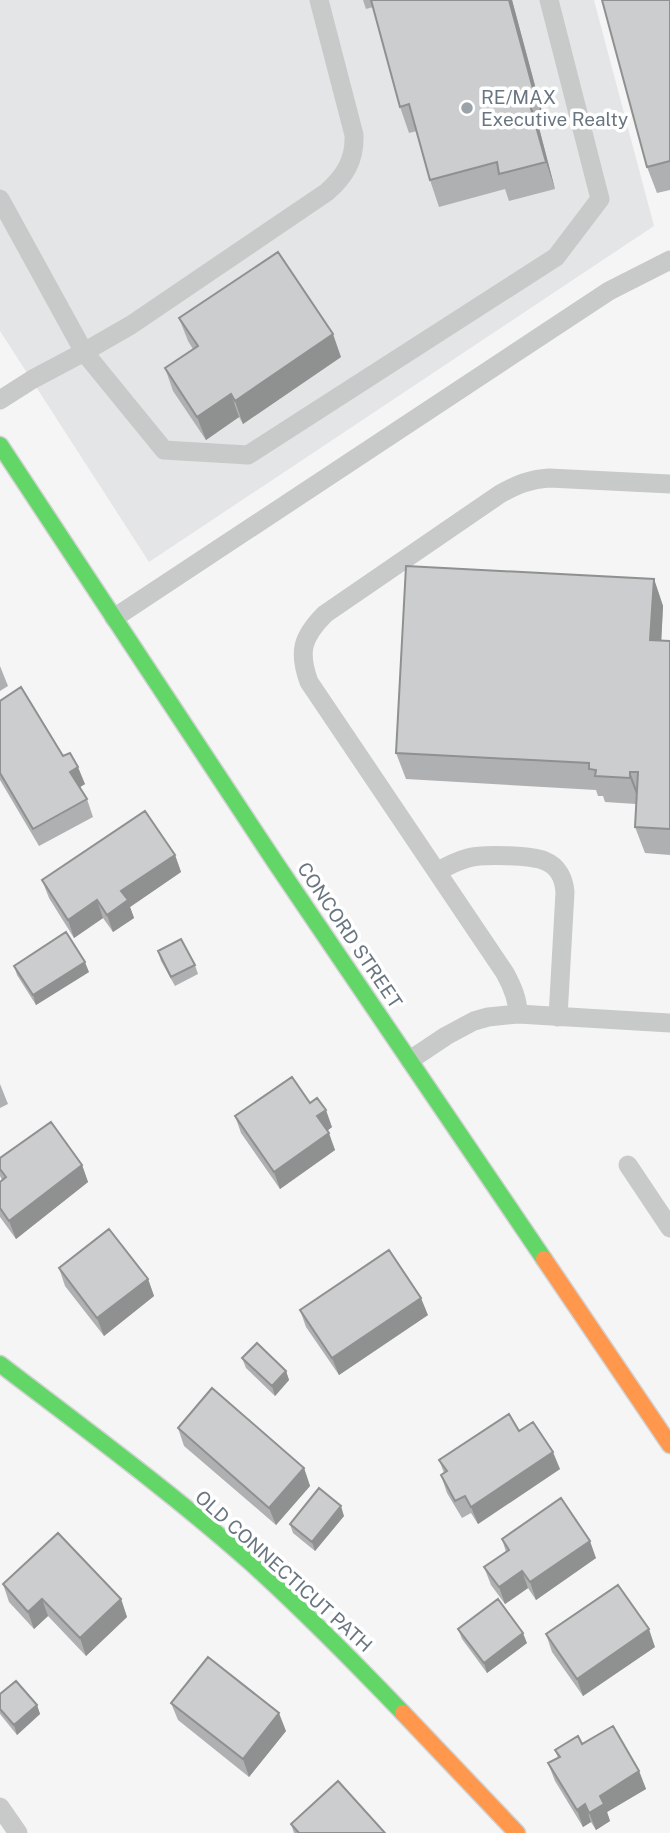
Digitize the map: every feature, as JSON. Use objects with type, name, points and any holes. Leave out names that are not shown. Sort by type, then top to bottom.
[{"type":"main road","name":"CONCORD STREET","points":[[0,445],[275,862],[670,1445]]},
{"type":"main road","name":"OLD CONNECTICUT PATH","points":[[0,1364],[145,1475],[297,1605],[517,1833]]},
{"type":"lane","points":[[0,400],[131,325],[327,192],[345,173],[351,162],[354,135],[319,0]]},
{"type":"lane","points":[[0,199],[85,352],[164,450],[248,455],[556,257],[600,199],[550,0]]},
{"type":"lane","points":[[114,618],[609,292],[670,260]]},
{"type":"lane","points":[[518,1014],[515,993],[505,972],[309,682],[303,647],[315,624],[335,607],[500,494],[522,483],[549,478],[670,484]]},
{"type":"lane","points":[[437,872],[465,859],[488,856],[545,861],[561,875],[565,891],[558,1017]]},
{"type":"lane","points":[[410,1060],[446,1036],[474,1021],[488,1017],[518,1014],[670,1023]]},
{"type":"lane","points":[[628,1165],[670,1228]]},
{"type":"lane","points":[[0,1807],[19,1833]]},
{"type":"shaded area","points":[[0,0],[594,0],[654,226],[149,562],[0,331]]},
{"type":"building","points":[[371,0],[509,0],[535,96],[528,98],[546,162],[499,174],[497,162],[430,180],[409,104],[400,107]]},
{"type":"building","points":[[602,0],[670,0],[670,161],[647,167]]},
{"type":"building","points":[[278,252],[333,334],[235,401],[231,394],[197,417],[165,368],[198,346],[179,318]]},
{"type":"building","points":[[406,566],[654,579],[650,640],[670,641],[670,829],[635,827],[638,772],[630,772],[630,778],[595,776],[596,770],[589,769],[589,763],[396,753]]},
{"type":"building","points":[[21,687],[63,756],[70,753],[78,767],[70,772],[87,799],[33,829],[0,773],[0,701]]},
{"type":"building","points":[[145,811],[175,855],[121,891],[128,900],[107,915],[97,900],[68,920],[42,880]]},
{"type":"building","points":[[66,932],[85,962],[33,995],[14,966]]},
{"type":"building","points":[[181,939],[195,965],[171,977],[158,951]]},
{"type":"building","points":[[292,1077],[310,1103],[317,1098],[326,1110],[317,1116],[329,1133],[274,1172],[235,1116]]},
{"type":"building","points":[[51,1122],[82,1165],[9,1221],[0,1208],[0,1182],[6,1177],[0,1169],[0,1158]]},
{"type":"building","points":[[109,1229],[148,1279],[97,1318],[59,1268]]},
{"type":"building","points":[[389,1250],[421,1298],[332,1358],[300,1310]]},
{"type":"building","points":[[257,1343],[286,1371],[272,1386],[242,1358]]},
{"type":"building","points":[[212,1388],[304,1468],[269,1508],[178,1428]]},
{"type":"building","points":[[509,1414],[519,1431],[533,1422],[553,1452],[471,1507],[465,1496],[455,1501],[441,1475],[447,1471],[439,1460]]},
{"type":"building","points":[[319,1488],[341,1506],[312,1542],[290,1524]]},
{"type":"building","points":[[561,1498],[590,1541],[530,1582],[522,1571],[499,1587],[484,1567],[509,1550],[502,1539]]},
{"type":"building","points":[[58,1533],[121,1599],[80,1638],[42,1599],[28,1612],[3,1584]]},
{"type":"building","points":[[618,1585],[649,1629],[577,1679],[546,1634]]},
{"type":"building","points":[[498,1599],[523,1633],[484,1663],[458,1629]]},
{"type":"building","points":[[208,1657],[279,1713],[243,1759],[171,1703]]},
{"type":"building","points":[[16,1681],[37,1705],[14,1725],[0,1709],[0,1694]]},
{"type":"building","points":[[613,1726],[639,1771],[600,1796],[604,1804],[589,1813],[585,1804],[577,1810],[548,1763],[560,1757],[555,1750],[578,1736],[582,1744]]},
{"type":"building","points":[[338,1781],[385,1833],[299,1833],[291,1824]]},
{"type":"traffic: fast","points":[[0,445],[275,862],[544,1259]]},
{"type":"traffic: fast","points":[[0,1364],[221,1537],[309,1618],[403,1713]]},
{"type":"traffic: slow","points":[[544,1259],[670,1445]]},
{"type":"traffic: slow","points":[[403,1713],[517,1833]]},
{"type":"place","name":"RE/MAX Executive Realty","points":[[467,108]]}]
